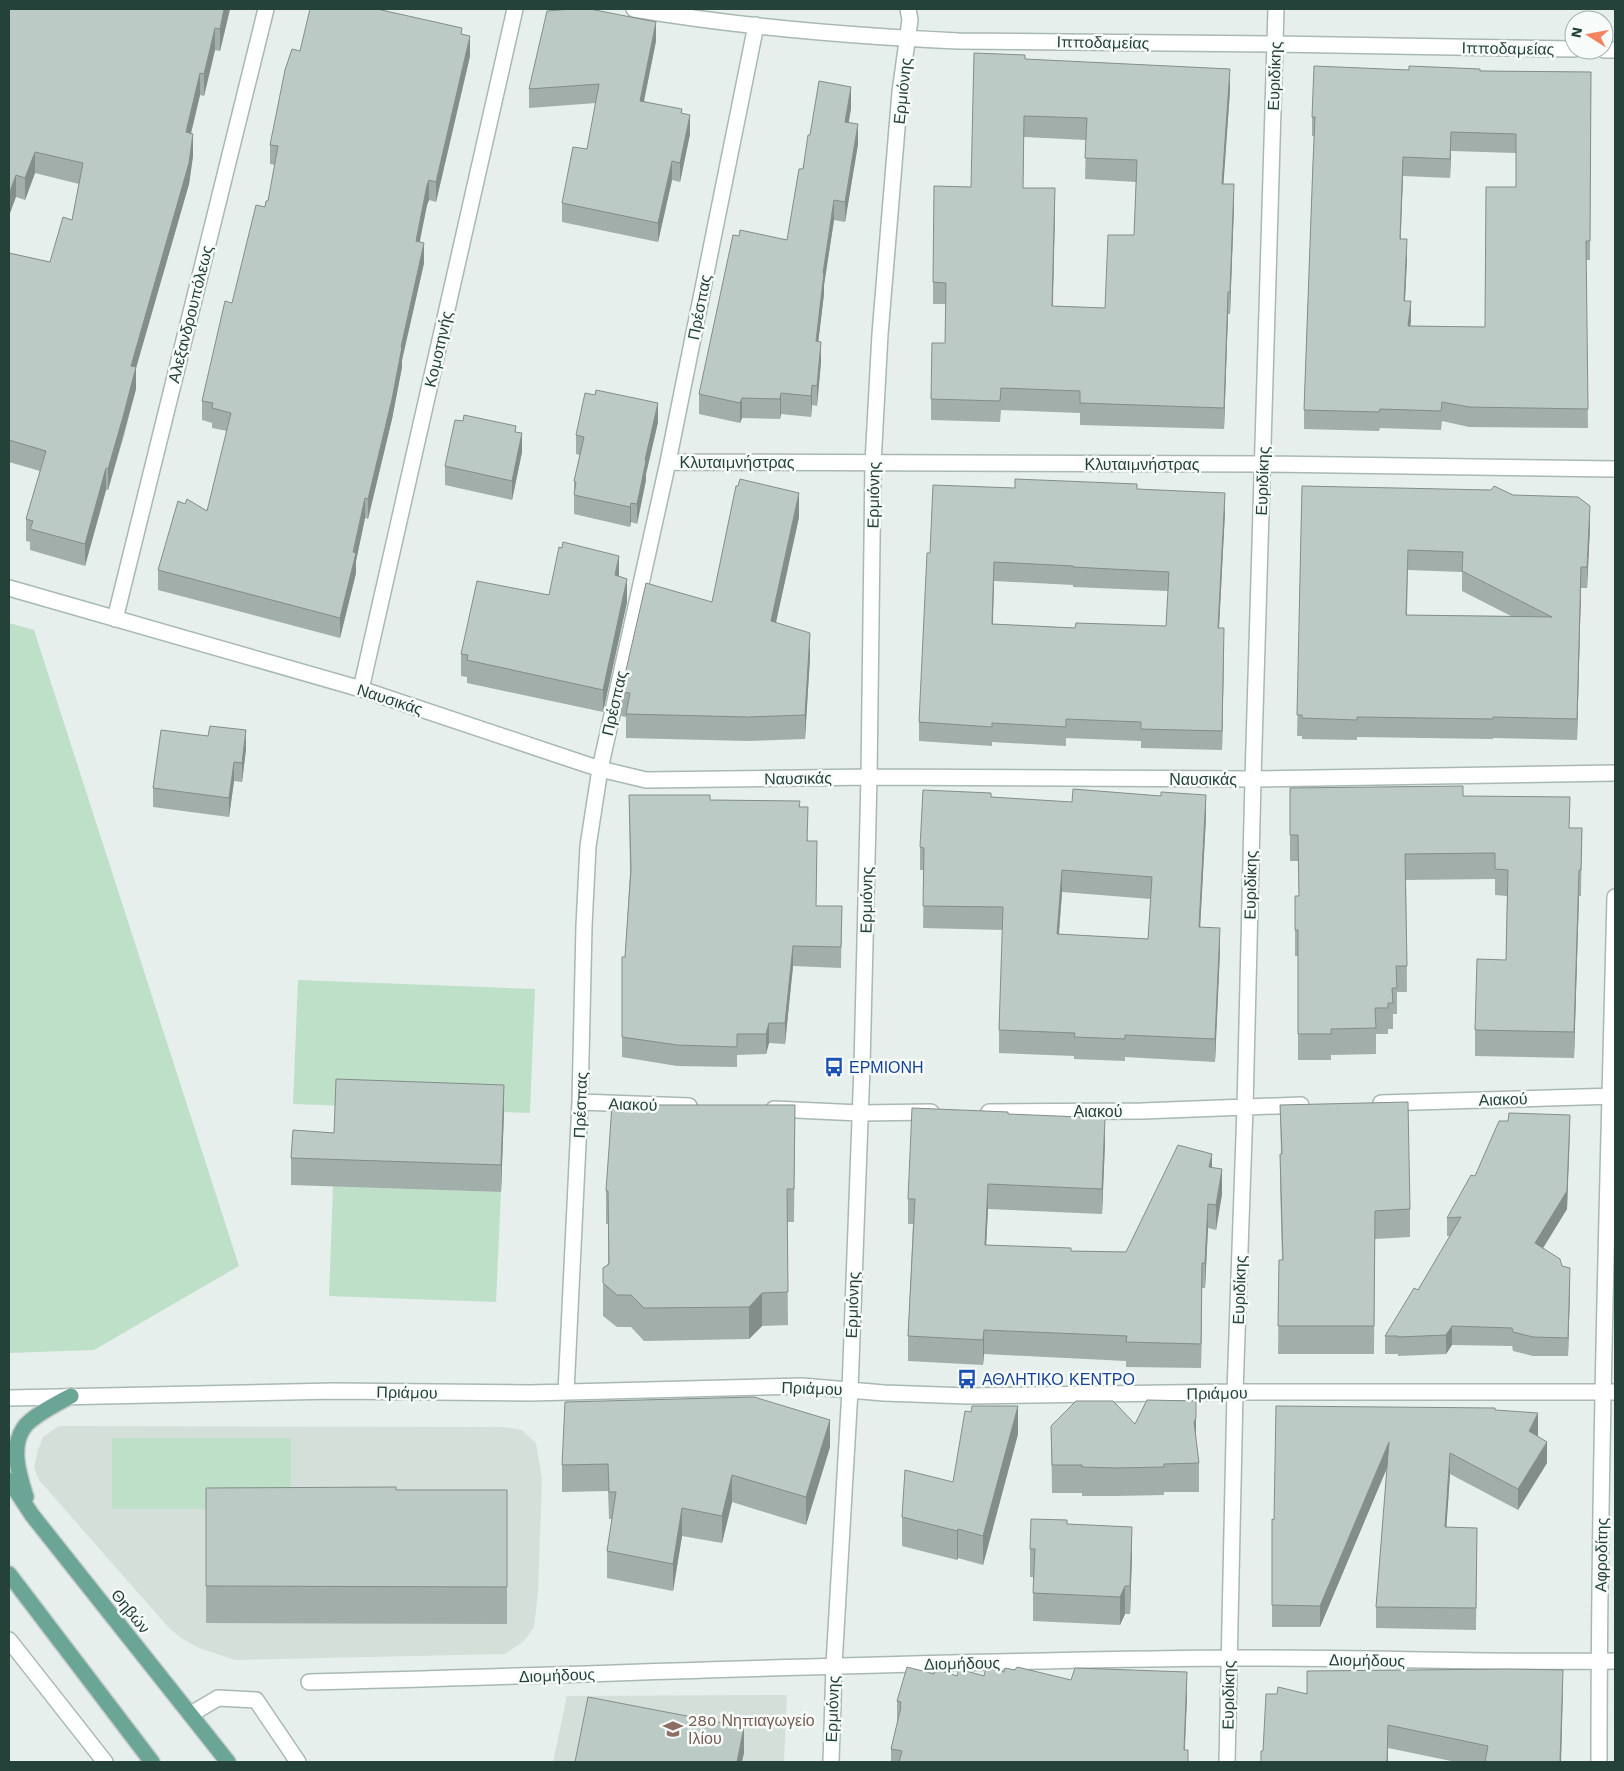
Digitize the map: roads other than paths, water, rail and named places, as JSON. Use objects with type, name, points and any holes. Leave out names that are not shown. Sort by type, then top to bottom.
[{"type":"main road","points":[[32,1515],[17,1466],[16,1451],[23,1429],[39,1415],[71,1396]]},
{"type":"main road","name":"Θηβών","points":[[9,1480],[32,1515],[228,1762]]},
{"type":"main road","points":[[9,1574],[152,1762]]},
{"type":"street","name":"Αλεξανδρουπόλεως","points":[[115,619],[266,9]]},
{"type":"street","name":"Κομοτηνής","points":[[362,689],[515,9]]},
{"type":"street","name":"Ιπποδαμείας","points":[[634,9],[864,37],[908,39],[1564,49]]},
{"type":"street","name":"Ευριδίκης","points":[[1227,1762],[1235,1392],[1245,1107],[1276,9]]},
{"type":"street","name":"Ερμιόνης","points":[[831,1762],[834,1665],[850,1390],[860,1113],[870,777],[873,463],[880,334],[900,92],[911,13]]},
{"type":"street","name":"Πρέσπας","points":[[566,1392],[580,1102],[588,846],[600,768],[668,462],[756,25]]},
{"type":"street","name":"Κλυταιμνήστρας","points":[[668,462],[1263,464],[1615,469]]},
{"type":"street","name":"Ναυσικάς","points":[[9,588],[362,689],[600,768],[646,780],[870,777],[1253,779],[1615,774]]},
{"type":"street","name":"Αφροδίτης","points":[[1599,1762],[1599,1662],[1609,1392],[1615,897]]},
{"type":"street","name":"Αιακού","points":[[1363,1103],[1613,1096]]},
{"type":"street","name":"Αιακού","points":[[580,1102],[706,1107]]},
{"type":"street","name":"Αιακού","points":[[977,1112],[1142,1111],[1314,1105]]},
{"type":"street","points":[[764,1109],[860,1113],[948,1112]]},
{"type":"street","name":"Πριάμου","points":[[9,1398],[334,1391],[566,1392],[802,1386],[968,1396],[1235,1392],[1609,1392]]},
{"type":"street","points":[[9,1640],[105,1762]]},
{"type":"street","name":"Διομήδους","points":[[309,1682],[552,1676],[834,1665],[1229,1658],[1615,1662]]},
{"type":"street","points":[[191,1714],[218,1698],[256,1700],[298,1762]]},
{"type":"place","name":"ΕΡΜΙΟΝΗ","points":[[834,1067]]},
{"type":"place","name":"ΑΘΛΗΤΙΚΟ ΚΕΝΤΡΟ","points":[[967,1379]]},
{"type":"place","name":"28ο Νηπιαγωγείο Ιλίου","points":[[673,1729]]}]
